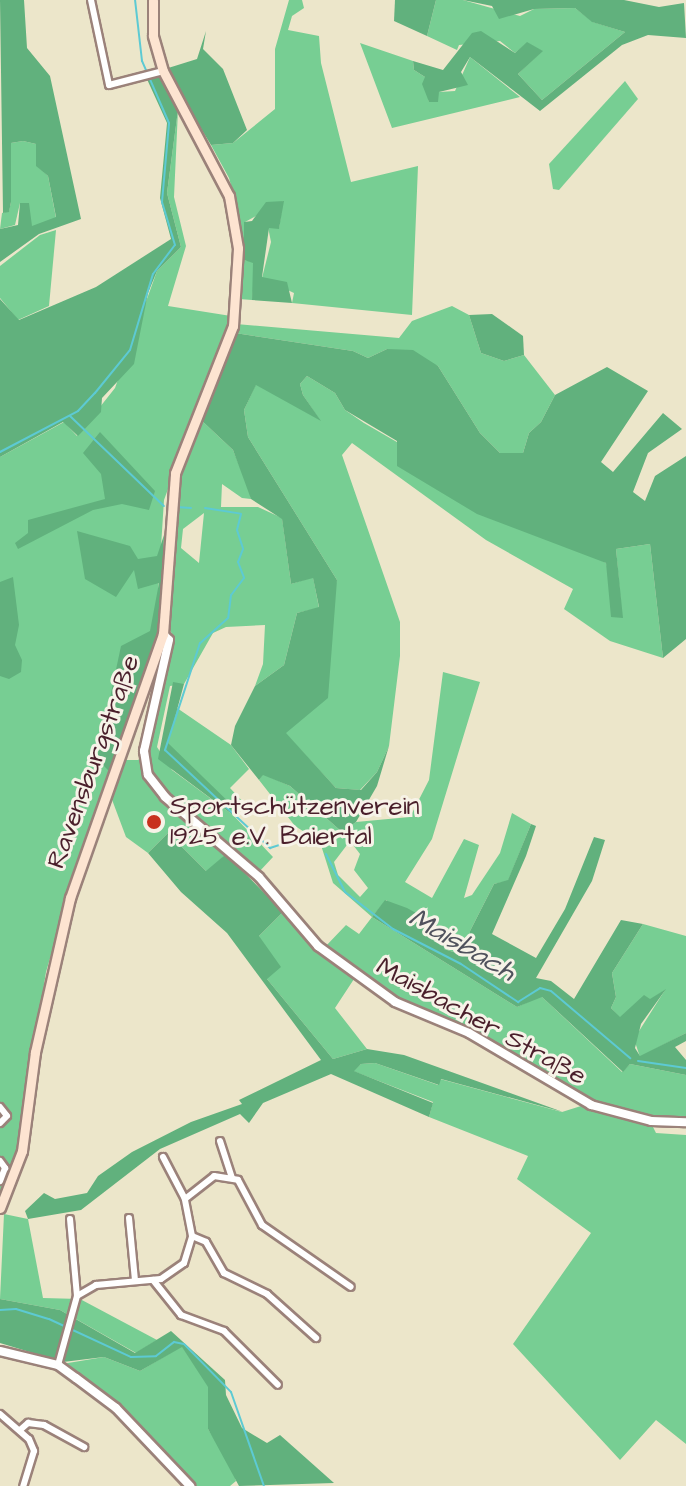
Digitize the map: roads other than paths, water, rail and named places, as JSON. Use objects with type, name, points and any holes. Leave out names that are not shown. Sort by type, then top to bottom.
[{"type":"main road","name":"Ravensburgstraße","points":[[0,1208],[22,1151],[35,1052],[70,898],[163,634],[175,473],[231,334],[238,248],[229,196],[163,71],[153,35],[153,0]]},
{"type":"street","points":[[91,0],[109,85],[163,71]]},
{"type":"street","name":"Maisbacher Straße","points":[[163,634],[169,640],[144,751],[148,775],[161,793],[259,877],[318,946],[395,1002],[469,1033],[589,1104],[651,1121],[686,1122]]},
{"type":"street","points":[[0,1107],[7,1116],[0,1123]]},
{"type":"street","points":[[220,1141],[232,1178],[247,1190],[262,1225],[351,1287]]},
{"type":"street","points":[[77,1296],[96,1285],[153,1280],[184,1263],[192,1236],[185,1199],[163,1157]]},
{"type":"street","points":[[0,1161],[5,1168],[0,1181]]},
{"type":"street","points":[[185,1199],[201,1182],[232,1178]]},
{"type":"street","points":[[129,1218],[135,1280]]},
{"type":"street","points":[[58,1365],[77,1296],[70,1219]]},
{"type":"street","points":[[192,1236],[206,1242],[224,1273],[267,1294],[316,1338]]},
{"type":"street","points":[[153,1280],[181,1315],[224,1331],[278,1385]]},
{"type":"street","points":[[0,1351],[58,1365],[116,1408],[190,1486]]},
{"type":"street","points":[[0,1414],[20,1430],[34,1451],[23,1486]]},
{"type":"street","points":[[20,1430],[28,1423],[44,1425],[84,1447]]},
{"type":"waterway","points":[[0,452],[78,411],[95,393],[130,350],[153,274],[175,245],[162,202],[169,123],[142,61],[135,0]]},
{"type":"waterway","name":"Maisbach","points":[[70,416],[164,506]]},
{"type":"waterway","name":"Maisbach","points":[[176,507],[191,508]]},
{"type":"waterway","name":"Maisbach","points":[[205,508],[241,514],[237,530],[243,549],[238,562],[244,578],[231,595],[228,618],[200,643],[165,750],[270,848],[300,838],[316,844]]},
{"type":"waterway","name":"Maisbach","points":[[326,854],[345,892],[393,929],[461,964],[518,1002],[540,988],[551,991],[630,1058]]},
{"type":"waterway","name":"Maisbach","points":[[638,1061],[686,1068]]},
{"type":"waterway","points":[[0,1310],[16,1309],[49,1319],[131,1357],[156,1356],[174,1342],[184,1344],[231,1392],[264,1486]]},
{"type":"place","name":"Sportschützenverein 1925 e.V. Baiertal","points":[[154,822]]}]
